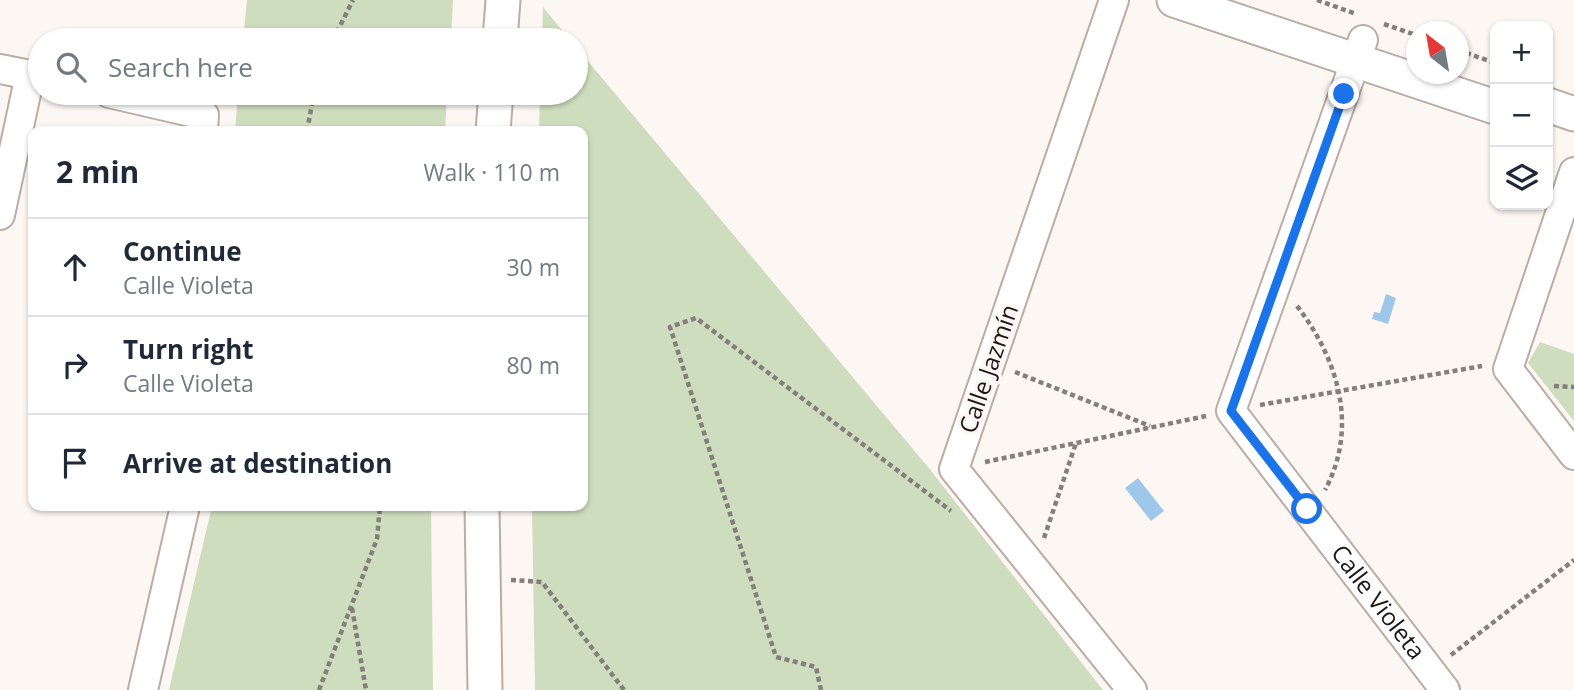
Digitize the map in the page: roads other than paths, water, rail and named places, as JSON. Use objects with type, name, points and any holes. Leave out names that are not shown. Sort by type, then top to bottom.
[{"type":"street","points":[[501,28],[503,0]]},
{"type":"street","name":"Calle Jazmín","points":[[1114,0],[954,468],[1132,690]]},
{"type":"street","points":[[1174,0],[1360,50],[1406,57]]},
{"type":"street","points":[[1245,0],[1490,105]]},
{"type":"street","name":"Calle Violeta","points":[[1360,50],[1231,411],[1438,680]]},
{"type":"street","points":[[0,69],[28,75]]},
{"type":"street","points":[[1469,78],[1490,84]]},
{"type":"street","points":[[0,215],[28,104]]},
{"type":"street","points":[[163,105],[204,114],[203,126]]},
{"type":"street","points":[[493,126],[495,105]]},
{"type":"street","points":[[1553,107],[1574,114]]},
{"type":"street","points":[[1553,127],[1574,134]]},
{"type":"street","points":[[1574,172],[1508,369],[1574,455]]},
{"type":"street","points":[[143,690],[185,511]]},
{"type":"street","points":[[482,511],[485,690]]},
{"type":"water","points":[[1386,294],[1396,298],[1388,324],[1372,319],[1374,312],[1380,313]]},
{"type":"water","points":[[1138,478],[1164,511],[1151,521],[1125,488]]}]
